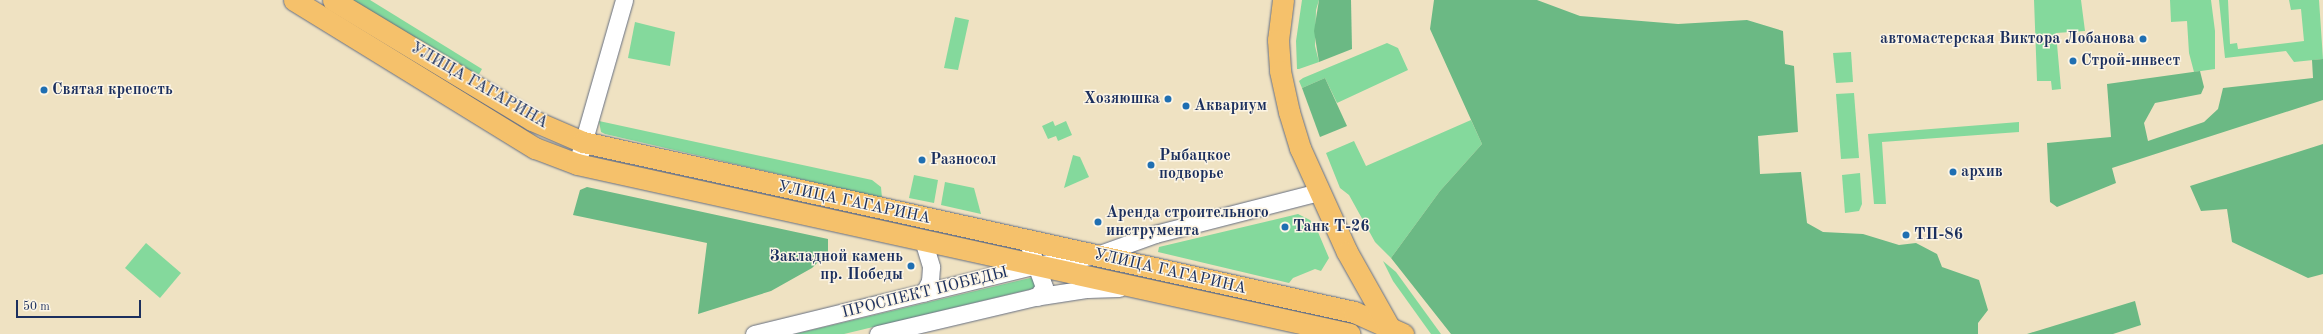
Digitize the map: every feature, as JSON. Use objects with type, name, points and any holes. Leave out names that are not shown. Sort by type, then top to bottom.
[{"type":"main road","name":"УЛИЦА ГАГАРИНА","points":[[294,0],[536,148],[577,164],[1350,334]]},
{"type":"main road","name":"УЛИЦА ГАГАРИНА","points":[[333,0],[532,120],[583,142],[1354,312],[1395,332]]},
{"type":"main road","points":[[1283,0],[1278,40],[1282,83],[1300,148],[1318,192],[1347,252],[1395,332]]},
{"type":"street","points":[[577,164],[624,0]]},
{"type":"street","name":"ПРОСПЕКТ ПОБЕДЫ","points":[[754,334],[1037,265],[1097,255],[1155,234],[1318,192]]},
{"type":"street","points":[[923,240],[932,267],[930,281],[924,293]]},
{"type":"street","points":[[1027,240],[1044,287],[1037,297]]},
{"type":"street","name":"ПРОСПЕКТ ПОБЕДЫ","points":[[878,334],[1037,297],[1087,289],[1140,287]]},
{"type":"green space","points":[[352,0],[370,0],[482,69],[478,76]]},
{"type":"green space","points":[[1302,0],[1319,0],[1316,10],[1315,46],[1319,62],[1297,69],[1296,41]]},
{"type":"green space","points":[[1319,0],[1351,0],[1352,49],[1319,62],[1314,31]]},
{"type":"green space","points":[[1434,0],[1537,0],[1580,16],[1678,24],[1747,20],[1783,31],[1785,64],[1794,66],[1798,132],[1758,136],[1760,174],[1801,172],[1807,223],[1823,232],[1863,234],[1899,245],[1916,243],[1937,254],[1942,267],[1979,280],[1988,310],[1978,323],[1978,334],[1451,334],[1391,258],[1440,191],[1482,144],[1430,29]]},
{"type":"green space","points":[[2034,0],[2081,0],[2085,31],[2056,33],[2061,89],[2052,90],[2051,81],[2037,81]]},
{"type":"green space","points":[[2170,0],[2211,0],[2215,31],[2215,69],[2194,72],[2189,53],[2187,21],[2171,22]]},
{"type":"green space","points":[[2219,0],[2228,0],[2230,44],[2237,43],[2238,49],[2304,41],[2301,9],[2291,10],[2289,0],[2319,0],[2323,59],[2294,62],[2286,51],[2225,58]]},
{"type":"green space","points":[[955,17],[969,20],[958,70],[944,68]]},
{"type":"green space","points":[[635,22],[675,32],[670,66],[628,58]]},
{"type":"green space","points":[[1387,43],[1398,48],[1408,70],[1337,103],[1325,78],[1302,88],[1299,81],[1303,78]]},
{"type":"green space","points":[[1851,52],[1853,82],[1836,83],[1833,53]]},
{"type":"green space","points":[[2323,59],[2323,100],[2112,168],[2116,183],[2057,207],[2050,202],[2047,143],[2111,137],[2107,84],[2200,71],[2204,87],[2201,94],[2155,103],[2144,123],[2148,141],[2204,122],[2218,109],[2223,88],[2313,78],[2312,60]]},
{"type":"green space","points":[[1325,78],[1347,126],[1320,137],[1302,88]]},
{"type":"green space","points":[[1854,93],[1859,158],[1841,159],[1836,94]]},
{"type":"green space","points":[[1471,120],[1482,144],[1440,191],[1391,258],[1375,242],[1349,195],[1340,188],[1326,153],[1354,141],[1366,166]]},
{"type":"green space","points":[[599,121],[872,180],[881,187],[882,198],[605,134],[601,132]]},
{"type":"green space","points":[[1053,121],[1055,126],[1066,121],[1072,135],[1058,141],[1056,136],[1048,139],[1042,126]]},
{"type":"green space","points":[[2019,122],[2019,132],[1882,142],[1886,204],[1874,204],[1868,134]]},
{"type":"green space","points":[[2323,144],[2323,274],[2308,278],[2232,242],[2227,209],[2201,211],[2190,186]]},
{"type":"green space","points":[[1073,155],[1080,157],[1089,177],[1064,188]]},
{"type":"green space","points":[[1860,173],[1862,204],[1859,211],[1845,213],[1842,175]]},
{"type":"green space","points":[[914,175],[938,180],[934,203],[909,198]]},
{"type":"green space","points":[[945,182],[974,188],[981,214],[941,205]]},
{"type":"green space","points":[[587,187],[828,239],[828,252],[812,268],[771,291],[698,314],[707,243],[573,215],[580,190]]},
{"type":"green space","points":[[1298,214],[1310,220],[1315,225],[1329,258],[1321,271],[1315,269],[1293,278],[1289,283],[1158,252],[1159,247]]},
{"type":"green space","points":[[146,243],[181,273],[160,298],[125,268]]},
{"type":"green space","points":[[1383,261],[1396,272],[1441,334],[1431,334],[1393,281]]},
{"type":"green space","points":[[1030,278],[1036,279],[1037,285],[1032,289],[844,334],[795,334]]},
{"type":"green space","points":[[2135,301],[2141,325],[2113,334],[2027,334]]},
{"type":"place","name":"автомастерская Виктора Лобанова","points":[[2143,39]]},
{"type":"place","name":"Строй-инвест","points":[[2073,61]]},
{"type":"place","name":"Святая крепость","points":[[44,90]]},
{"type":"place","name":"Хозяюшка","points":[[1168,99]]},
{"type":"place","name":"Аквариум","points":[[1186,106]]},
{"type":"place","name":"Разносол","points":[[922,160]]},
{"type":"place","name":"Рыбацкое подворье","points":[[1151,165]]},
{"type":"place","name":"архив","points":[[1953,172]]},
{"type":"place","name":"Аренда строительного инструмента","points":[[1098,222]]},
{"type":"place","name":"Танк Т-26","points":[[1285,227]]},
{"type":"place","name":"ТП-86","points":[[1906,235]]},
{"type":"place","name":"Закладной камень пр. Победы","points":[[911,266]]}]
